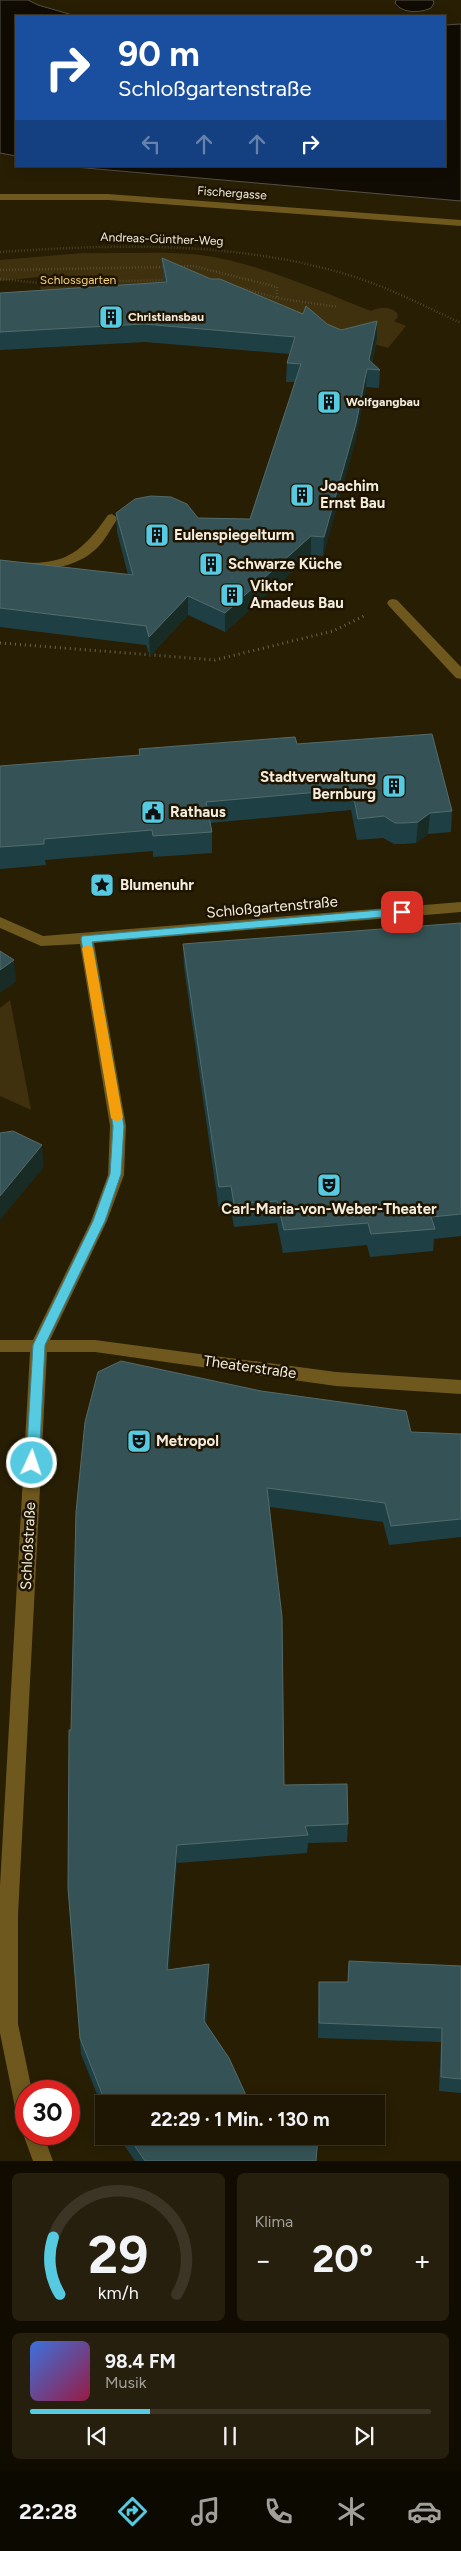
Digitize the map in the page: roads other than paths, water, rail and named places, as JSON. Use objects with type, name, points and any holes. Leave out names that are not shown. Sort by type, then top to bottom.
[{"type":"street","name":"Fischergasse","points":[[0,197],[108,197],[461,223]]},
{"type":"street","points":[[0,565],[43,566],[59,564],[74,558],[91,546],[112,518]]},
{"type":"street","points":[[393,603],[461,675]]},
{"type":"street","name":"Schloßgartenstraße","points":[[86,939],[461,907]]},
{"type":"street","points":[[0,922],[41,941],[86,939]]},
{"type":"street","name":"Schloßstraße","points":[[19,2080],[8,2024],[8,1915],[39,1345],[99,1221],[116,1174],[118,1126],[86,939]]},
{"type":"street","name":"Theaterstraße","points":[[0,1346],[95,1346],[336,1379],[420,1386],[461,1387]]},
{"type":"street","points":[[38,2145],[43,2161]]},
{"type":"place","name":"Christiansbau","points":[[111,317]]},
{"type":"place","name":"Wolfgangbau","points":[[329,402]]},
{"type":"place","name":"Joachim Ernst Bau","points":[[302,495]]},
{"type":"place","name":"Eulenspiegelturm","points":[[157,535]]},
{"type":"place","name":"Schwarze Küche","points":[[211,564]]},
{"type":"place","name":"Viktor Amadeus Bau","points":[[232,595]]},
{"type":"place","name":"Stadtverwaltung Bernburg","points":[[394,786]]},
{"type":"place","name":"Rathaus","points":[[153,812]]},
{"type":"place","name":"Blumenuhr","points":[[102,885]]},
{"type":"place","name":"Carl-Maria-von-Weber-Theater","points":[[329,1185]]},
{"type":"place","name":"Metropol","points":[[139,1441]]},
{"type":"park label","name":"Schlossgarten","points":[[78,280]]}]
